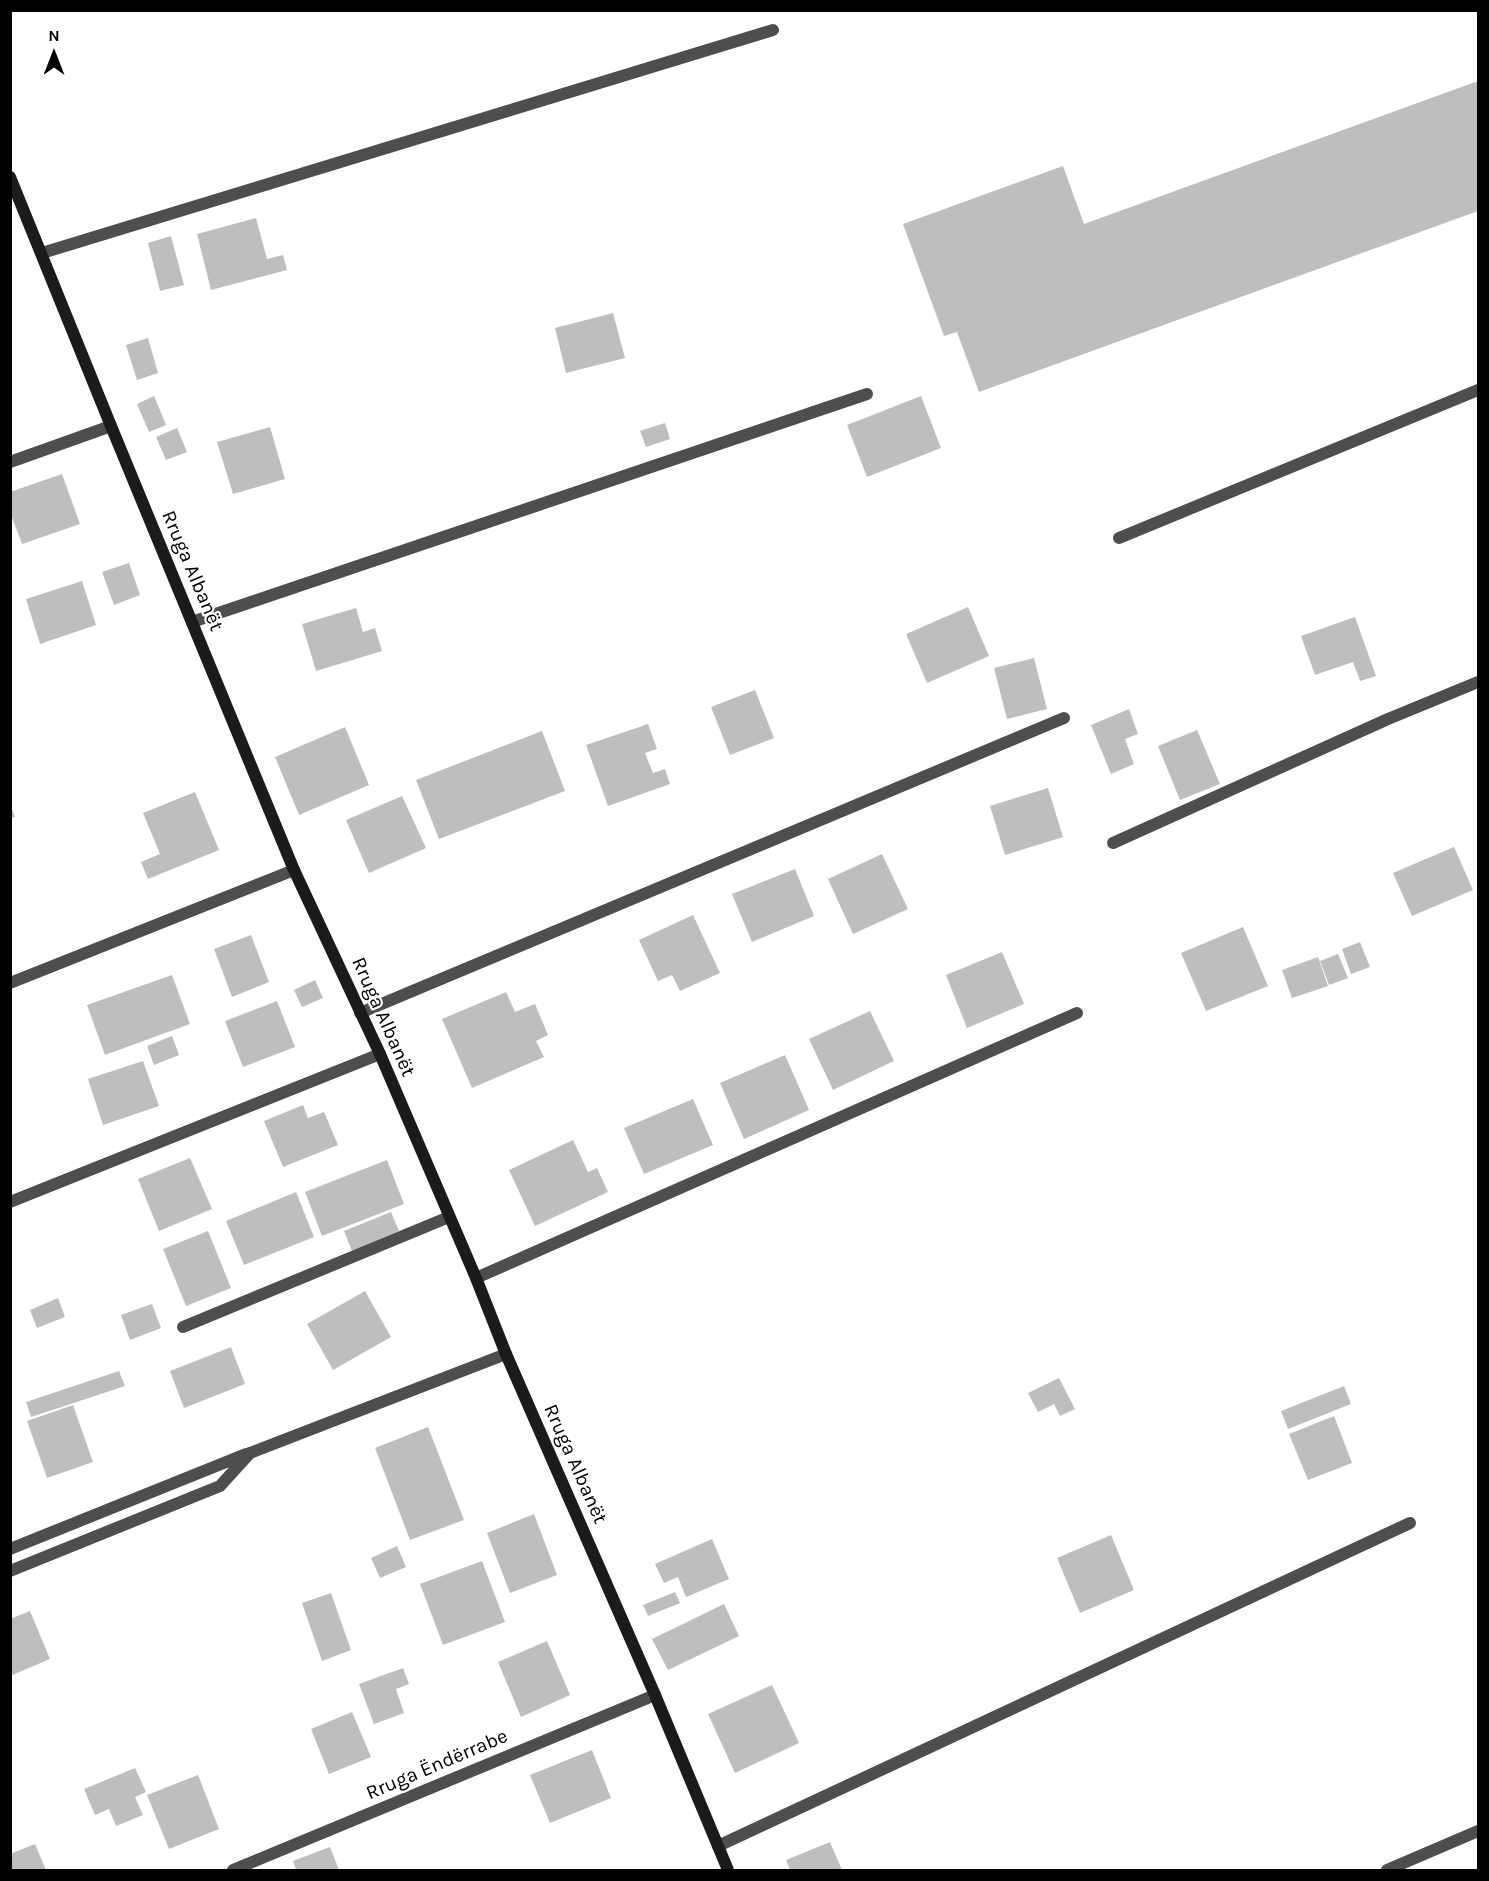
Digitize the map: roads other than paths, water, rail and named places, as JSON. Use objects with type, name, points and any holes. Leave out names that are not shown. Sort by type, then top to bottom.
[{"type":"street","points":[[42,253],[773,30]]},
{"type":"street","name":"Rruga Albanët","points":[[10,177],[294,870],[380,1054],[728,1870]]},
{"type":"street","points":[[1119,538],[1479,390]]},
{"type":"street","points":[[192,622],[867,394]]},
{"type":"street","points":[[10,462],[111,426]]},
{"type":"street","points":[[1113,843],[1388,719],[1479,682]]},
{"type":"street","points":[[360,1013],[1064,718]]},
{"type":"street","points":[[10,983],[294,870]]},
{"type":"street","points":[[476,1278],[1077,1013]]},
{"type":"street","points":[[10,1202],[380,1054]]},
{"type":"street","points":[[183,1327],[449,1217]]},
{"type":"street","points":[[10,1549],[249,1453],[506,1354]]},
{"type":"street","points":[[10,1571],[220,1486],[249,1453]]},
{"type":"street","points":[[718,1846],[1410,1523]]},
{"type":"street","name":"Rruga Ëndërrabe","points":[[233,1870],[655,1695]]},
{"type":"street","points":[[1387,1870],[1479,1831]]}]
